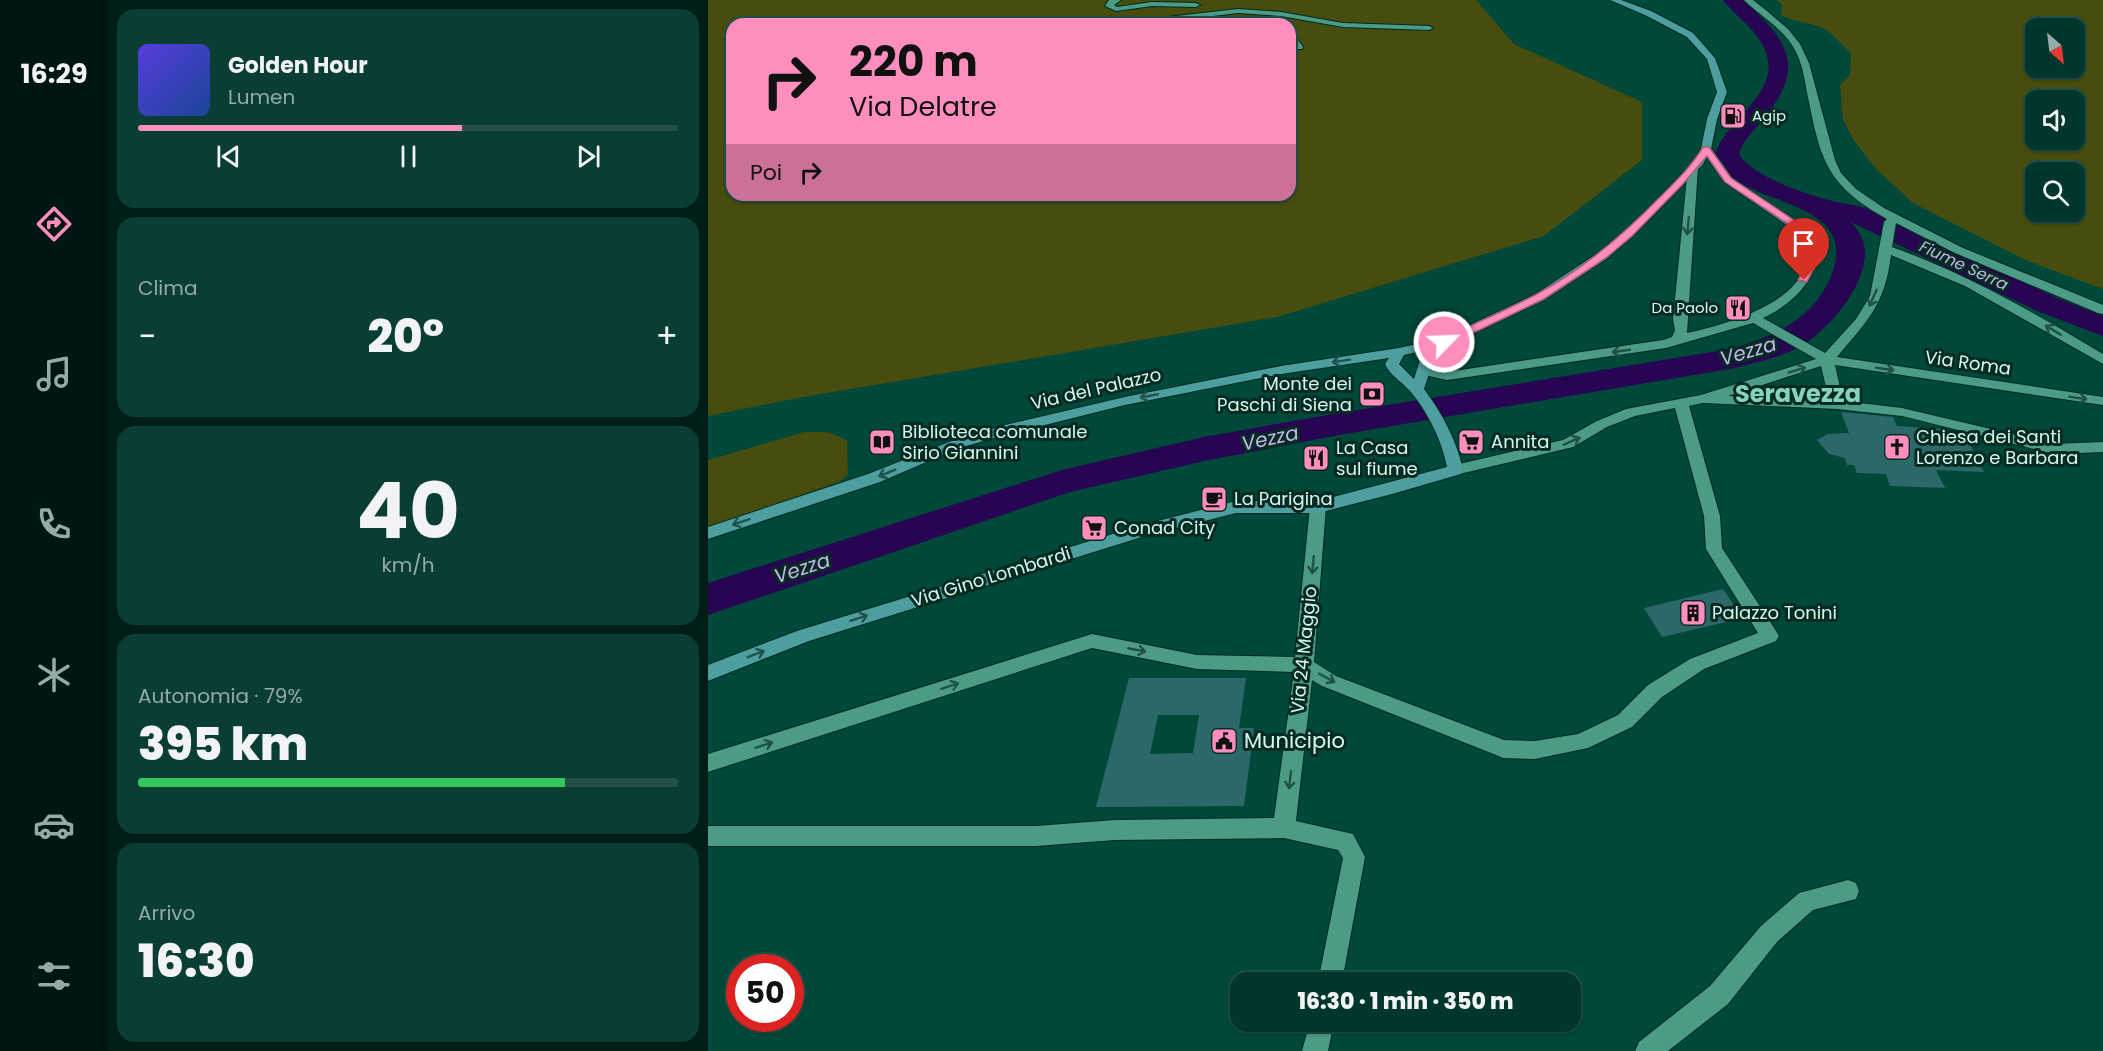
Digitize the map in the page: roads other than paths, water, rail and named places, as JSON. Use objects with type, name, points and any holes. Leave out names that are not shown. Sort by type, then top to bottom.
[{"type":"main road","points":[[1417,389],[1425,365],[1433,352],[1444,342],[1540,297],[1602,256],[1629,234],[1694,167],[1706,149],[1712,119],[1722,92],[1711,58],[1690,35],[1648,13],[1614,0]]},
{"type":"main road","name":"Via del Palazzo","points":[[708,533],[874,478],[954,445],[1001,431],[1125,400],[1444,342]]},
{"type":"main road","points":[[1425,365],[1414,355],[1399,352],[1392,364],[1394,369],[1417,389],[1453,455],[1455,470]]},
{"type":"main road","name":"Via Gino Lombardi","points":[[708,673],[803,636],[1142,531],[1236,507],[1318,507],[1392,489],[1455,470]]},
{"type":"street","points":[[1117,0],[1110,6],[1116,9],[1177,2],[1200,2]]},
{"type":"street","points":[[1748,0],[1790,36],[1800,53],[1807,66],[1816,114],[1837,174],[1859,196],[1893,220],[2103,310]]},
{"type":"street","points":[[1150,18],[1195,7],[1200,2]]},
{"type":"street","points":[[1176,18],[1238,11],[1281,14],[1343,25],[1429,28]]},
{"type":"street","points":[[1425,365],[1434,373],[1447,376],[1666,344],[1678,339],[1757,321],[1786,300],[1800,287],[1810,265],[1809,238],[1791,222],[1728,180],[1706,149]]},
{"type":"street","points":[[1678,339],[1682,330],[1680,319],[1694,167]]},
{"type":"street","points":[[1455,470],[1568,444],[1602,424],[1631,412],[1704,399],[1827,360],[1865,315],[1876,297],[1885,245],[1893,220]]},
{"type":"street","points":[[1885,245],[1996,299],[2103,360]]},
{"type":"street","points":[[1757,321],[1827,360],[1837,405]]},
{"type":"street","name":"Via Roma","points":[[1827,360],[2103,401]]},
{"type":"street","points":[[1704,399],[1837,405],[1902,412],[2054,449],[2103,447]]},
{"type":"street","points":[[708,763],[1092,641],[1197,662],[1304,665],[1329,681],[1503,749],[1535,750],[1581,742],[1625,721],[1655,690],[1696,663],[1770,636],[1714,549],[1712,516],[1681,404]]},
{"type":"street","name":"Via 24 Maggio","points":[[1284,828],[1304,665],[1318,507]]},
{"type":"street","points":[[708,836],[1036,836],[1115,830],[1284,828],[1345,841],[1354,857],[1332,972]]},
{"type":"street","points":[[1648,1051],[1719,994],[1769,934],[1807,901],[1848,891]]},
{"type":"street","points":[[1315,1051],[1320,1032]]},
{"type":"waterway","points":[[1732,0],[1748,14],[1771,41],[1777,54],[1779,68],[1776,83],[1768,100],[1731,143],[1727,155],[1739,171],[1759,182],[1823,208]]},
{"type":"waterway","name":"Vezza","points":[[708,599],[1062,482],[1204,449],[1339,424],[1735,358],[1775,346],[1813,323],[1831,302],[1844,279],[1850,257],[1849,240],[1841,227],[1823,208]]},
{"type":"waterway","name":"Fiume Serra","points":[[1823,208],[1841,209],[1856,214],[2048,305],[2103,327]]},
{"type":"place","name":"Agip","points":[[1733,116]]},
{"type":"place","name":"Da Paolo","points":[[1738,308]]},
{"type":"place","name":"Monte dei Paschi di Siena","points":[[1372,394]]},
{"type":"place","name":"Biblioteca comunale Sirio Giannini","points":[[882,442]]},
{"type":"place","name":"Annita","points":[[1471,442]]},
{"type":"place","name":"Chiesa dei Santi Lorenzo e Barbara","points":[[1897,447]]},
{"type":"place","name":"La Casa sul fiume","points":[[1316,458]]},
{"type":"place","name":"La Parigina","points":[[1214,499]]},
{"type":"place","name":"Conad City","points":[[1094,528]]},
{"type":"place","name":"Palazzo Tonini","points":[[1693,613]]},
{"type":"place","name":"Municipio","points":[[1224,741]]},
{"type":"district","name":"Seravezza","points":[[1798,394]]}]
